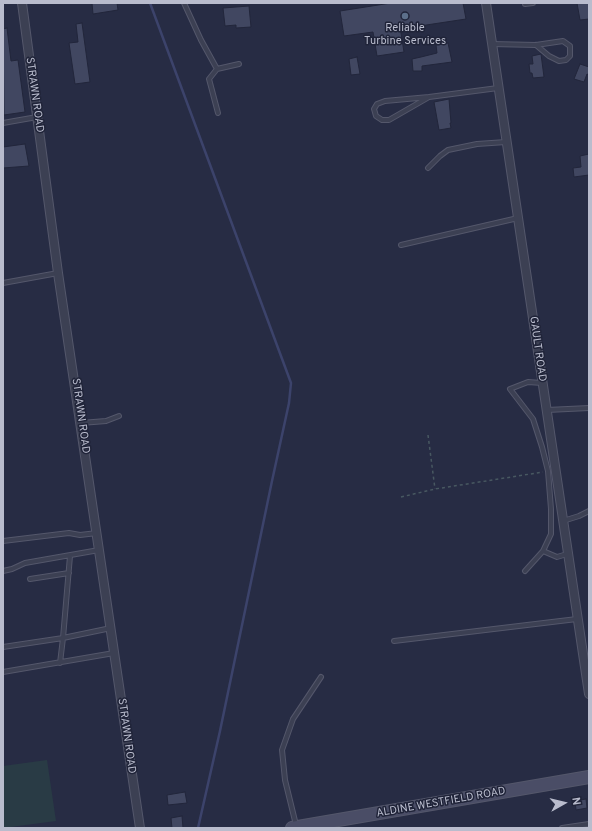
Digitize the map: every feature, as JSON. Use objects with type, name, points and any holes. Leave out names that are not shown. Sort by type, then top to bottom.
[{"type":"main road","name":"ALDINE WESTFIELD ROAD","points":[[294,828],[589,777]]},
{"type":"street","name":"STRAWN ROAD","points":[[22,3],[58,273],[140,828]]},
{"type":"street","name":"GAULT ROAD","points":[[486,3],[589,694]]},
{"type":"lane","points":[[184,3],[201,40],[217,69]]},
{"type":"lane","points":[[525,3],[533,3]]},
{"type":"lane","points":[[492,44],[536,45],[563,41],[570,46],[570,56],[566,60],[559,61],[549,56],[536,45]]},
{"type":"lane","points":[[218,113],[209,79],[217,69],[239,64]]},
{"type":"lane","points":[[429,97],[389,120],[382,120],[376,116],[374,109],[376,104],[385,101],[499,88]]},
{"type":"lane","points":[[3,123],[37,116]]},
{"type":"lane","points":[[428,168],[448,150],[477,144],[507,142]]},
{"type":"lane","points":[[401,245],[518,218]]},
{"type":"lane","points":[[3,284],[58,273]]},
{"type":"lane","points":[[525,571],[543,551],[551,534],[548,471],[533,419],[510,389],[528,382],[542,383]]},
{"type":"lane","points":[[546,410],[589,408]]},
{"type":"lane","points":[[81,423],[106,422],[119,416]]},
{"type":"lane","points":[[563,521],[589,511]]},
{"type":"lane","points":[[3,541],[69,533],[80,535],[97,533]]},
{"type":"lane","points":[[3,571],[25,563],[99,550]]},
{"type":"lane","points":[[543,551],[557,557],[568,554]]},
{"type":"lane","points":[[60,663],[70,556]]},
{"type":"lane","points":[[30,579],[69,573]]},
{"type":"lane","points":[[394,641],[577,619]]},
{"type":"lane","points":[[3,647],[63,638],[111,628]]},
{"type":"lane","points":[[3,672],[114,653]]},
{"type":"lane","points":[[294,828],[285,780],[282,750],[293,719],[321,677]]},
{"type":"lane","points":[[562,828],[589,824]]},
{"type":"path","points":[[428,435],[435,489]]},
{"type":"path","points":[[401,497],[435,489],[548,471]]},
{"type":"shaded area","points":[[47,760],[56,821],[3,828],[3,766]]},
{"type":"building","points":[[92,3],[117,3],[118,10],[93,14]]},
{"type":"building","points":[[391,3],[463,3],[466,19],[413,27],[413,25],[400,27],[404,52],[377,56],[373,32],[344,36],[340,11]]},
{"type":"building","points":[[577,3],[589,3],[589,19],[580,20]]},
{"type":"building","points":[[249,6],[251,27],[236,28],[236,25],[225,26],[223,8]]},
{"type":"building","points":[[82,23],[90,82],[75,84],[69,43],[78,42],[76,24]]},
{"type":"building","points":[[7,28],[11,61],[18,60],[25,112],[4,115],[3,29]]},
{"type":"building","points":[[448,43],[452,62],[422,66],[422,71],[413,71],[412,59],[437,53],[436,45]]},
{"type":"building","points":[[541,54],[544,77],[533,78],[532,73],[530,73],[529,64],[533,64],[532,56]]},
{"type":"building","points":[[357,57],[360,74],[351,75],[349,59]]},
{"type":"building","points":[[580,64],[589,67],[589,75],[587,74],[584,82],[574,79]]},
{"type":"building","points":[[449,99],[451,128],[439,130],[434,102]]},
{"type":"building","points":[[25,144],[29,166],[3,168],[3,147]]},
{"type":"building","points":[[589,154],[589,175],[574,177],[573,168],[581,167],[580,156]]},
{"type":"building","points":[[185,792],[187,803],[168,805],[167,795]]},
{"type":"building","points":[[586,799],[587,808],[576,810],[575,801]]},
{"type":"building","points":[[182,816],[183,828],[172,828],[171,818]]},
{"type":"waterway","points":[[150,3],[291,383],[289,403],[220,731],[198,828]]},
{"type":"place","name":"Reliable Turbine Services","points":[[405,16]]}]
